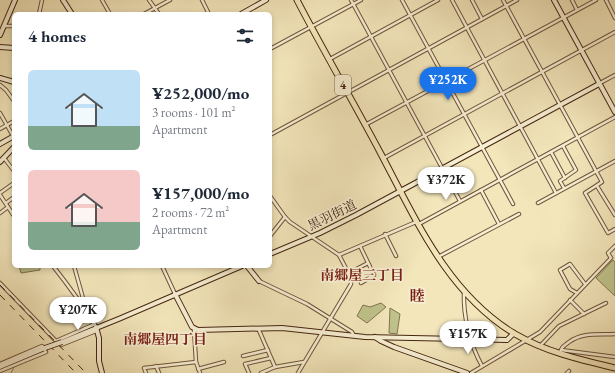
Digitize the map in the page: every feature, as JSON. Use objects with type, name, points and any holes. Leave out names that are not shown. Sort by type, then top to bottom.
[{"type":"highway","name":"4","points":[[297,0],[418,223],[438,257],[464,292],[484,311],[526,340],[540,347],[615,368]]},
{"type":"street","points":[[1,31],[15,0]]},
{"type":"street","points":[[39,12],[42,0]]},
{"type":"street","points":[[63,0],[71,12]]},
{"type":"street","points":[[102,0],[109,12]]},
{"type":"street","points":[[149,0],[156,12]]},
{"type":"street","points":[[148,12],[170,0]]},
{"type":"street","points":[[202,0],[208,12]]},
{"type":"street","points":[[244,12],[266,0]]},
{"type":"street","points":[[351,0],[460,202]]},
{"type":"street","points":[[272,48],[360,0]]},
{"type":"street","points":[[402,0],[513,204]]},
{"type":"street","points":[[329,60],[438,0]]},
{"type":"street","points":[[452,0],[556,192]]},
{"type":"street","points":[[472,0],[482,19]]},
{"type":"street","points":[[502,0],[595,172],[602,182],[585,194],[608,232],[615,229]]},
{"type":"street","points":[[272,134],[517,0]]},
{"type":"street","points":[[554,0],[615,112]]},
{"type":"street","points":[[572,0],[577,10]]},
{"type":"street","points":[[365,125],[523,38],[596,0]]},
{"type":"street","points":[[606,0],[615,18]]},
{"type":"street","points":[[611,10],[615,7]]},
{"type":"street","points":[[1,31],[12,27]]},
{"type":"street","points":[[383,158],[615,32]]},
{"type":"street","points":[[0,47],[12,48]]},
{"type":"street","points":[[599,84],[615,75]]},
{"type":"street","points":[[0,78],[12,81]]},
{"type":"street","name":"黒羽街道","points":[[272,253],[356,215],[599,84]]},
{"type":"street","points":[[0,85],[12,98]]},
{"type":"street","points":[[0,113],[12,133]]},
{"type":"street","points":[[339,255],[385,234],[418,223],[460,202],[615,117]]},
{"type":"street","points":[[0,129],[12,123]]},
{"type":"street","points":[[0,144],[12,137]]},
{"type":"street","points":[[563,146],[576,170],[560,181],[564,188]]},
{"type":"street","points":[[12,150],[2,160],[12,169]]},
{"type":"street","points":[[551,152],[565,178]]},
{"type":"street","points":[[538,203],[615,161]]},
{"type":"street","points":[[12,184],[0,194],[8,207],[12,210]]},
{"type":"street","points":[[597,186],[615,215]]},
{"type":"street","points":[[481,190],[499,224]]},
{"type":"street","points":[[6,203],[12,198]]},
{"type":"street","points":[[272,199],[285,217],[294,225],[339,255],[351,278],[351,284],[298,373]]},
{"type":"street","points":[[0,213],[8,207]]},
{"type":"street","points":[[438,257],[519,214]]},
{"type":"street","points":[[272,233],[285,217]]},
{"type":"street","points":[[385,234],[396,256]]},
{"type":"street","points":[[360,246],[374,275],[361,283]]},
{"type":"street","points":[[471,373],[540,332],[611,258],[608,253],[615,246]]},
{"type":"street","points":[[348,273],[368,263]]},
{"type":"street","points":[[577,293],[570,289],[560,270],[570,264],[586,284]]},
{"type":"street","points":[[55,268],[86,309]]},
{"type":"street","points":[[75,268],[89,318],[96,327],[100,342],[99,361],[102,373]]},
{"type":"street","points":[[163,268],[194,329],[196,362],[200,373]]},
{"type":"street","points":[[56,341],[121,318],[231,268]]},
{"type":"street","points":[[249,268],[259,281],[291,295],[352,332],[354,336]]},
{"type":"street","points":[[0,283],[61,345],[96,327]]},
{"type":"street","points":[[464,292],[464,307],[474,352],[482,366]]},
{"type":"street","points":[[570,300],[584,314]]},
{"type":"street","points":[[540,347],[557,328],[606,303]]},
{"type":"street","points":[[0,367],[96,327]]},
{"type":"street","points":[[258,328],[275,367]]},
{"type":"street","points":[[194,329],[282,328],[354,336],[507,340],[514,333]]},
{"type":"street","points":[[615,334],[589,334],[574,338],[562,347],[560,352],[615,357]]},
{"type":"street","points":[[375,337],[390,346],[467,373]]},
{"type":"street","points":[[390,346],[392,337]]},
{"type":"street","points":[[0,364],[42,346],[44,348]]},
{"type":"street","points":[[0,371],[46,352],[44,348]]},
{"type":"street","points":[[243,356],[268,350]]},
{"type":"street","points":[[249,373],[245,364],[271,358]]},
{"type":"street","points":[[146,373],[144,368],[196,362]]},
{"type":"street","points":[[198,368],[224,362]]},
{"type":"street","points":[[261,373],[275,367],[304,362]]},
{"type":"street","points":[[156,366],[159,373]]},
{"type":"green space","points":[[613,260],[615,262],[615,296],[596,278]]},
{"type":"green space","points":[[20,268],[40,268],[40,270],[21,273]]},
{"type":"green space","points":[[381,303],[386,307],[367,323],[357,316],[363,305],[370,307]]},
{"type":"green space","points":[[390,308],[400,314],[397,334],[389,333]]},
{"type":"waterway","points":[[11,373],[14,367]]},
{"type":"railway","points":[[0,285],[86,373]]},
{"type":"railway","points":[[0,295],[76,373]]},
{"type":"district","name":"南郷屋三丁目","points":[[362,275]]},
{"type":"district","name":"睦","points":[[417,295]]},
{"type":"district","name":"南郷屋四丁目","points":[[165,339]]}]
